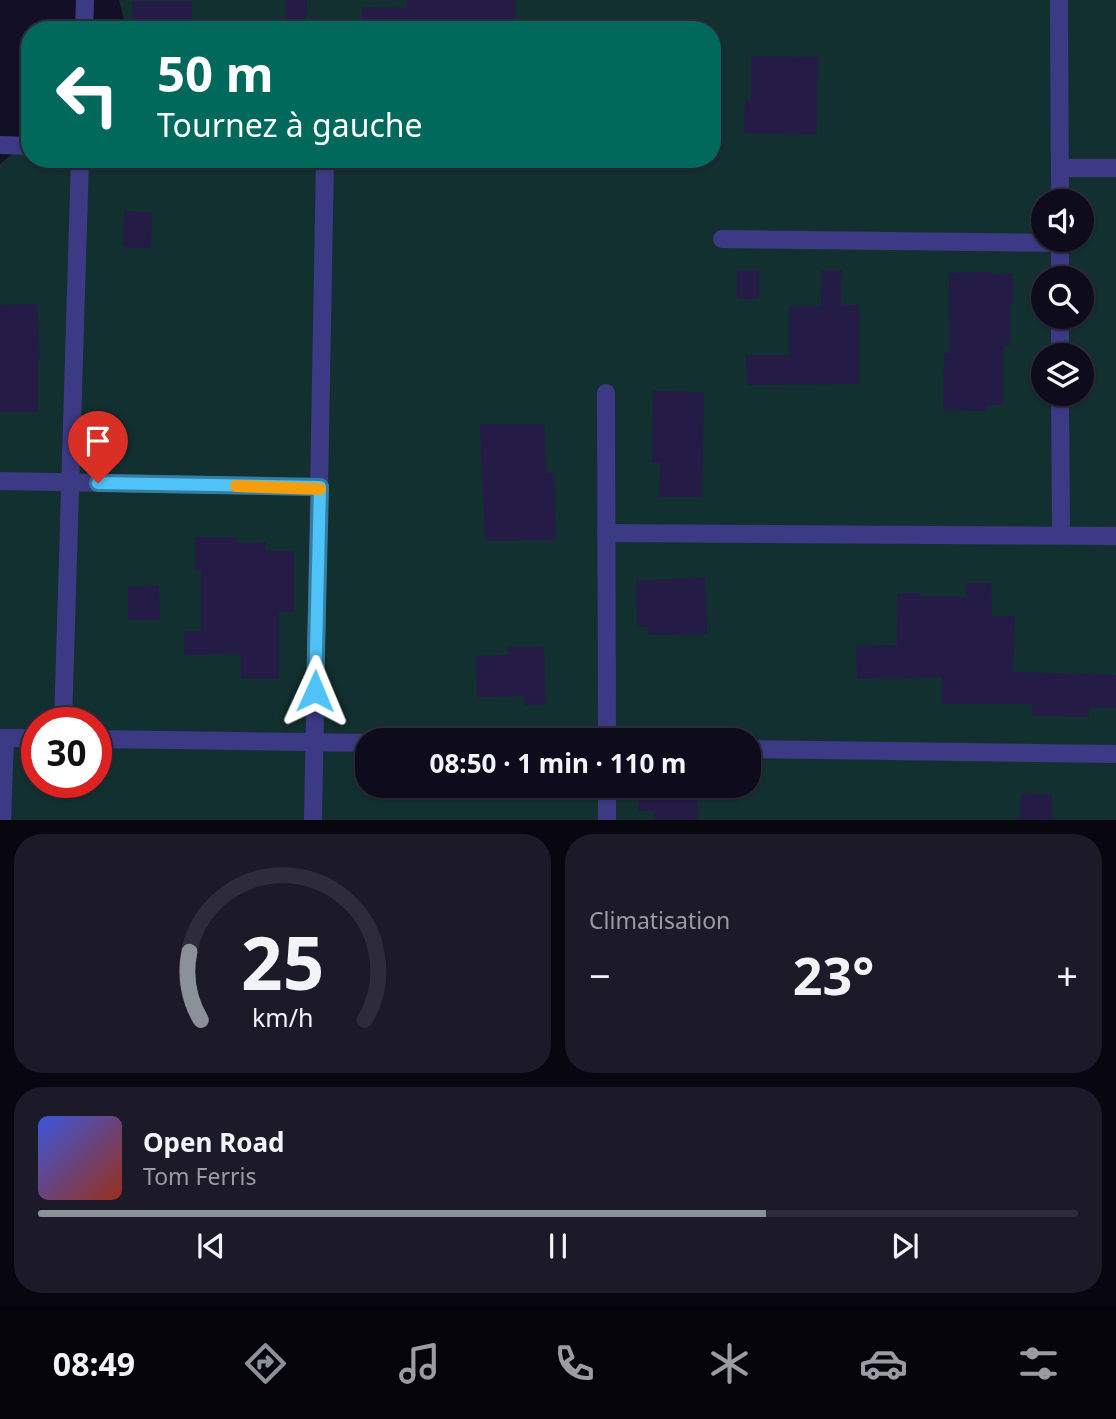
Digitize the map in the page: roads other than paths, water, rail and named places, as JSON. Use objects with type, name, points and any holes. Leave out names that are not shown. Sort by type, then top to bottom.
[{"type":"street","points":[[84,21],[85,0]]},
{"type":"street","points":[[1059,0],[1060,189]]},
{"type":"street","points":[[0,145],[21,146]]},
{"type":"street","points":[[63,707],[80,168]]},
{"type":"street","points":[[313,820],[326,168]]},
{"type":"street","points":[[1060,168],[1116,169]]},
{"type":"street","points":[[722,239],[1031,241]]},
{"type":"street","points":[[606,393],[607,728]]},
{"type":"street","points":[[1060,406],[1061,535]]},
{"type":"street","points":[[0,481],[320,487]]},
{"type":"street","points":[[606,533],[1116,536]]},
{"type":"street","points":[[2,820],[2,738],[21,738]]},
{"type":"street","points":[[112,739],[355,743]]},
{"type":"street","points":[[761,749],[1116,754]]},
{"type":"street","points":[[607,798],[607,820]]}]
